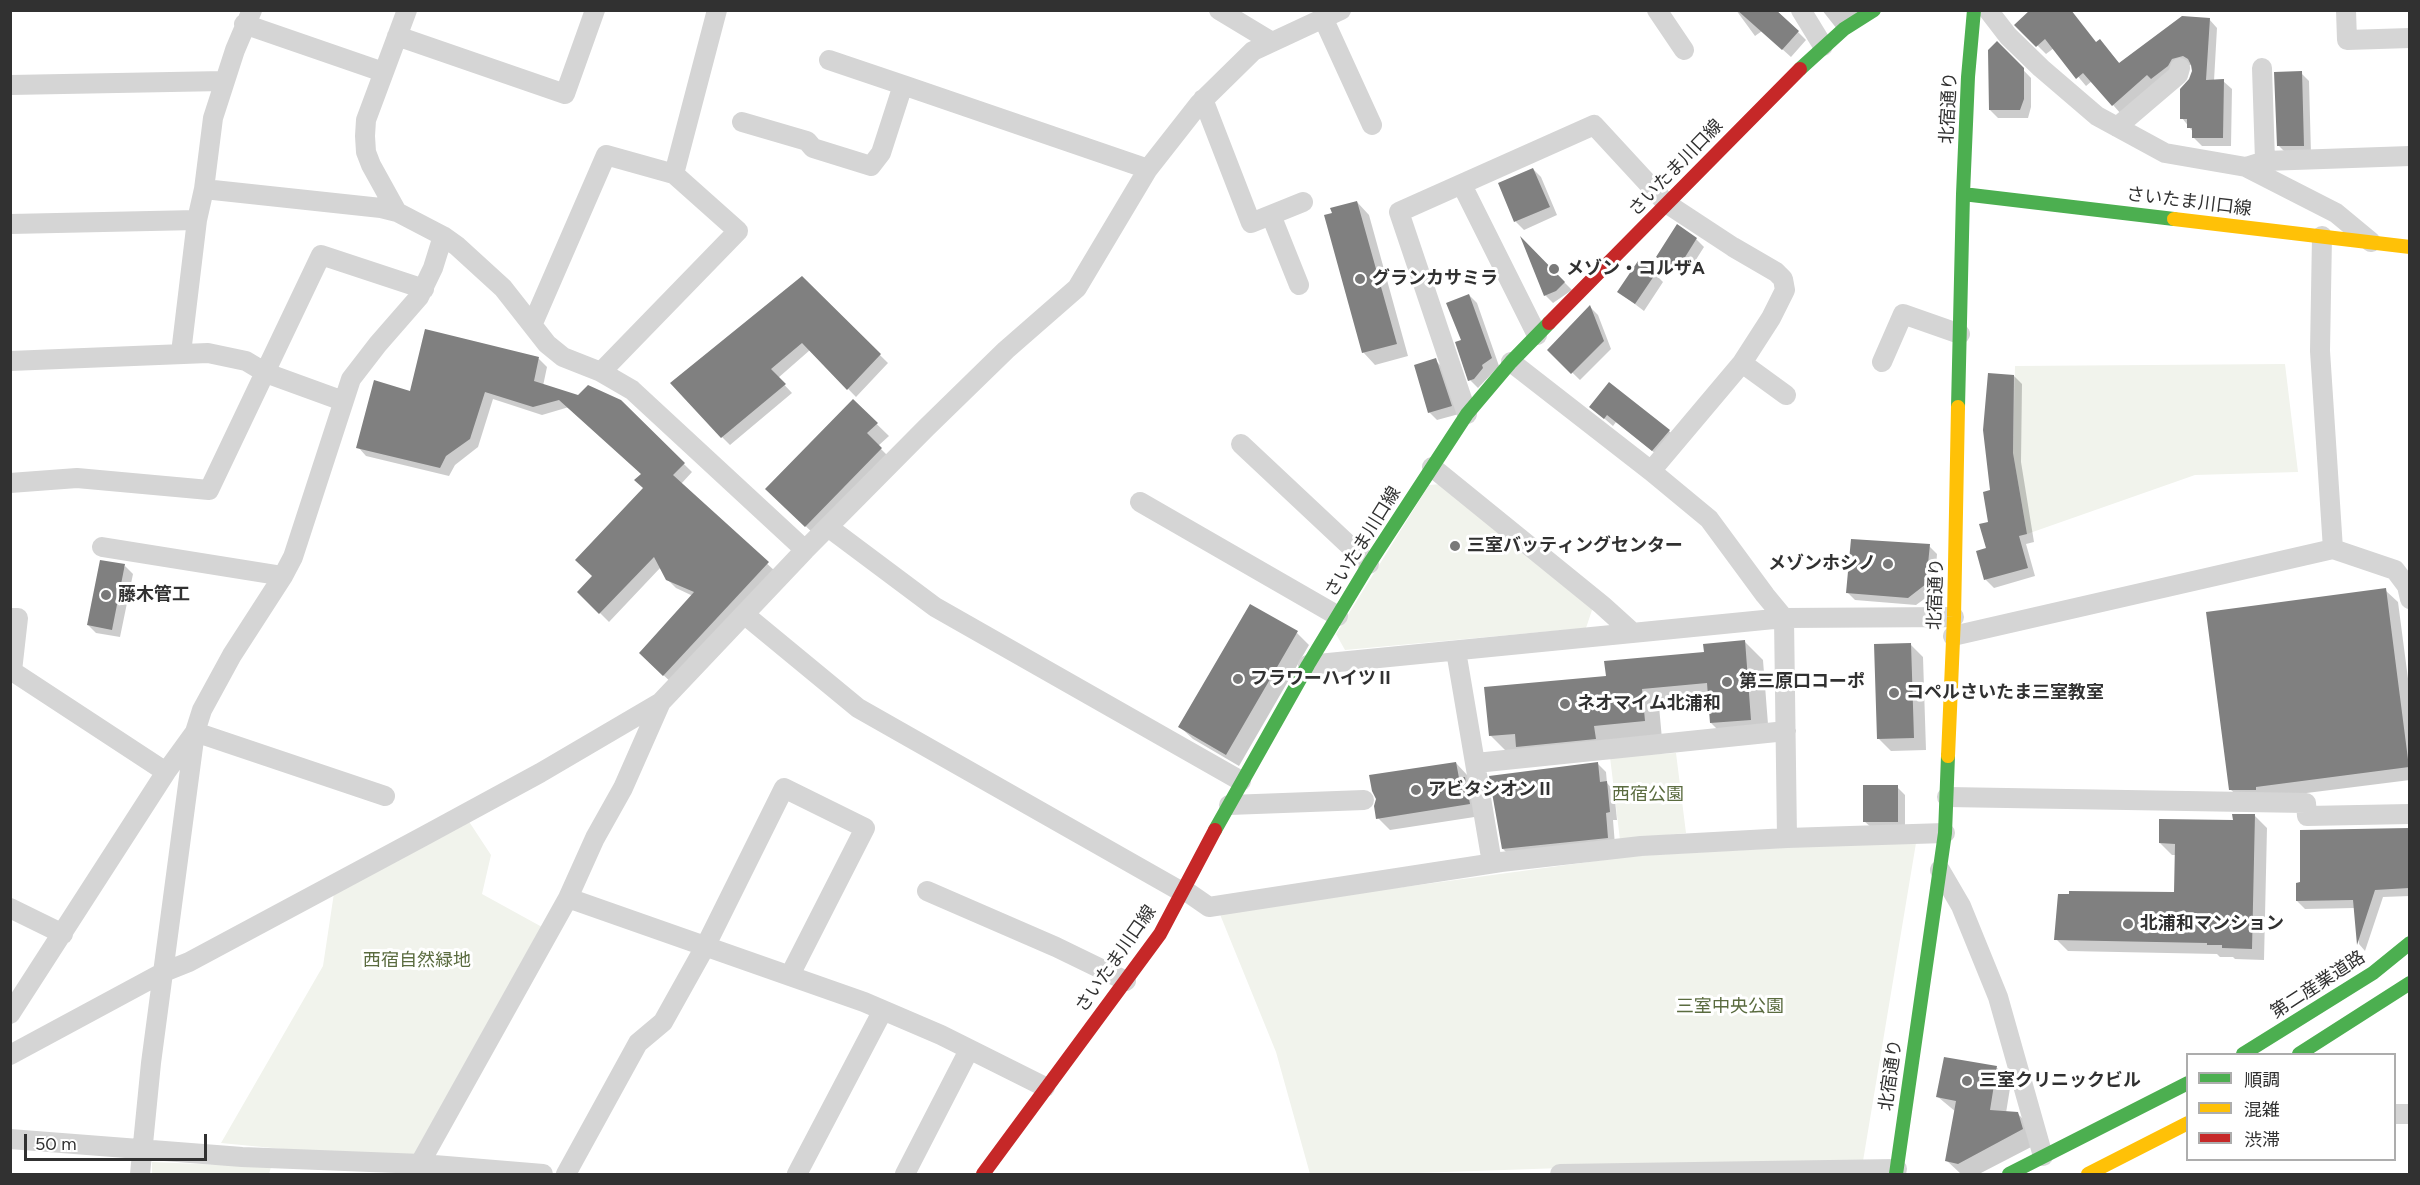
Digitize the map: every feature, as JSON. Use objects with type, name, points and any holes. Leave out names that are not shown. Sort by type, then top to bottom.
[{"type":"main road","name":"さいたま川口線","points":[[983,1174],[1160,934],[1241,781],[1308,665],[1369,564],[1467,414],[1511,362],[1823,46],[1874,10]]},
{"type":"main road","name":"北宿通り","points":[[1896,1172],[1945,833],[1953,626],[1963,194],[1968,77],[1974,10]]},
{"type":"main road","name":"さいたま川口線","points":[[1963,194],[2409,247]]},
{"type":"main road","name":"第二産業道路","points":[[2245,1053],[2373,973],[2409,943]]},
{"type":"main road","points":[[2301,1053],[2409,983]]},
{"type":"main road","points":[[2009,1174],[2186,1084]]},
{"type":"main road","points":[[2088,1174],[2186,1124]]},
{"type":"street","points":[[398,212],[370,165],[366,152],[366,120],[407,10]]},
{"type":"street","points":[[397,36],[565,94],[595,10]]},
{"type":"street","points":[[674,174],[717,10]]},
{"type":"street","points":[[1219,10],[1272,42]]},
{"type":"street","points":[[1657,10],[1684,50]]},
{"type":"street","points":[[1801,10],[1823,46]]},
{"type":"street","points":[[1988,10],[2008,36],[2082,105],[2165,153],[2256,164],[2409,156]]},
{"type":"street","points":[[2346,10],[2347,40],[2409,38]]},
{"type":"street","points":[[10,1055],[498,796],[661,702],[828,527],[1006,350],[1077,288],[1148,169],[1203,99],[1253,51],[1332,15],[1372,125]]},
{"type":"street","points":[[181,353],[197,220],[204,189],[213,118],[248,17],[383,72]]},
{"type":"street","points":[[829,60],[1148,169]]},
{"type":"street","points":[[2117,127],[2178,75],[2180,68]]},
{"type":"street","points":[[2256,164],[2262,68]]},
{"type":"street","points":[[10,85],[224,81]]},
{"type":"street","points":[[742,122],[807,141],[813,148],[871,166],[881,153],[903,85]]},
{"type":"street","points":[[1203,99],[1251,223],[1304,202]]},
{"type":"street","points":[[1467,414],[1399,212],[1594,125],[1666,203],[1732,247],[1776,272],[1783,279],[1785,290],[1782,300],[1742,363],[1652,471]]},
{"type":"street","points":[[533,323],[606,155],[674,174],[738,231],[602,372]]},
{"type":"street","points":[[2256,164],[2336,213],[2373,243]]},
{"type":"street","points":[[1462,184],[1537,336]]},
{"type":"street","points":[[204,189],[381,208],[398,212],[443,236],[458,246],[502,288],[548,344],[563,357],[602,372],[632,390],[805,550]]},
{"type":"street","points":[[1271,215],[1299,285]]},
{"type":"street","points":[[10,224],[197,220]]},
{"type":"street","points":[[140,1174],[195,732],[202,710],[232,655],[293,557],[351,379],[424,289],[443,236]]},
{"type":"street","points":[[2322,236],[2320,351],[2333,549]]},
{"type":"street","points":[[10,483],[77,478],[209,490],[321,255],[424,289]]},
{"type":"street","points":[[1882,362],[1903,314],[1960,334]]},
{"type":"street","points":[[10,361],[181,353],[225,356],[246,361],[266,373],[343,401]]},
{"type":"street","points":[[1511,362],[1652,471],[1709,519],[1784,618],[1787,838]]},
{"type":"street","points":[[1742,363],[1786,395]]},
{"type":"street","points":[[1241,444],[1369,564]]},
{"type":"street","points":[[1432,468],[1602,605],[1633,633]]},
{"type":"street","points":[[1140,502],[1338,616]]},
{"type":"street","points":[[828,527],[935,607],[1241,781]]},
{"type":"street","points":[[102,548],[283,576]]},
{"type":"street","points":[[1308,665],[1784,618],[1953,626],[2333,549],[2404,572],[2409,599]]},
{"type":"street","points":[[744,614],[858,708],[1209,907],[1492,863],[1641,846],[1945,833]]},
{"type":"street","points":[[10,618],[18,618],[12,671],[166,772]]},
{"type":"street","points":[[1456,651],[1492,863]]},
{"type":"street","points":[[418,1169],[568,898],[595,838],[623,788],[661,702]]},
{"type":"street","points":[[1476,763],[1786,730]]},
{"type":"street","points":[[10,1014],[166,772],[195,732]]},
{"type":"street","points":[[195,732],[385,796]]},
{"type":"street","points":[[566,1174],[638,1043],[663,1022],[706,945],[784,788],[865,828],[790,975]]},
{"type":"street","points":[[1947,797],[2306,803],[2307,816],[2409,814]]},
{"type":"street","points":[[1229,805],[1364,800]]},
{"type":"street","points":[[1940,870],[1961,906],[1998,997],[2005,1029],[2043,1156]]},
{"type":"street","points":[[927,891],[1056,947],[1126,981]]},
{"type":"street","points":[[568,898],[864,1002],[882,1012],[916,1024],[1045,1088]]},
{"type":"street","points":[[10,908],[63,934]]},
{"type":"street","points":[[797,1174],[882,1012]]},
{"type":"street","points":[[905,1174],[969,1050]]},
{"type":"street","points":[[10,1139],[418,1169],[543,1174]]},
{"type":"street","points":[[1560,1174],[1896,1172]]},
{"type":"green space","points":[[2285,364],[2298,472],[2195,475],[2027,534],[2013,453],[2015,366]]},
{"type":"green space","name":"三室バッティングセンター","points":[[1442,484],[1593,607],[1586,628],[1345,650],[1336,634],[1429,485]]},
{"type":"green space","name":"西宿公園","points":[[1676,753],[1686,833],[1620,840],[1610,757]]},
{"type":"green space","name":"西宿自然緑地","points":[[466,817],[491,855],[482,894],[542,927],[418,1155],[407,1161],[221,1143],[323,966],[334,893]]},
{"type":"green space","name":"三室中央公園","points":[[1910,841],[1916,843],[1863,1161],[1650,1165],[1387,1174],[1310,1174],[1276,1052],[1219,912],[1633,856]]},
{"type":"green space","points":[[152,1162],[271,1167],[269,1174],[152,1174]]},
{"type":"building","points":[[1737,10],[1776,10],[1799,31],[1782,50]]},
{"type":"building","points":[[2030,10],[2071,10],[2096,42],[2100,39],[2119,63],[2182,16],[2210,18],[2206,80],[2224,79],[2223,138],[2192,138],[2192,128],[2187,128],[2187,119],[2180,119],[2180,89],[2189,79],[2192,71],[2188,59],[2183,56],[2172,59],[2168,66],[2151,79],[2147,75],[2112,106],[2083,73],[2076,79],[2045,39],[2036,47],[2014,25]]},
{"type":"building","points":[[1997,41],[2024,68],[2024,99],[2020,110],[1989,110],[1988,50]]},
{"type":"building","points":[[2302,71],[2304,146],[2277,146],[2274,72]]},
{"type":"building","points":[[1533,168],[1550,207],[1514,222],[1498,183]]},
{"type":"building","name":"グランカサミラ","points":[[1357,201],[1397,344],[1362,353],[1324,215],[1332,213],[1330,208]]},
{"type":"building","points":[[1677,224],[1697,238],[1677,270],[1656,257]]},
{"type":"building","points":[[1520,236],[1565,282],[1556,291],[1544,296]]},
{"type":"building","points":[[1638,261],[1656,273],[1635,304],[1617,292]]},
{"type":"building","points":[[802,276],[881,354],[847,390],[802,343],[771,369],[786,384],[721,438],[670,383]]},
{"type":"building","points":[[1469,294],[1492,358],[1482,365],[1483,368],[1474,379],[1468,381],[1455,342],[1461,340],[1446,303]]},
{"type":"building","points":[[1590,305],[1604,341],[1571,374],[1547,350]]},
{"type":"building","points":[[425,329],[539,357],[534,381],[578,395],[588,385],[621,400],[685,463],[673,475],[769,562],[663,676],[639,653],[694,592],[666,580],[654,557],[599,614],[577,592],[592,576],[575,560],[643,488],[634,480],[641,474],[559,400],[533,407],[485,392],[470,439],[446,456],[440,468],[356,448],[374,380],[410,391]]},
{"type":"building","points":[[1436,358],[1452,406],[1428,413],[1414,365]]},
{"type":"building","points":[[1988,373],[2014,375],[2013,453],[2027,534],[2019,536],[2028,568],[1984,580],[1976,551],[1986,548],[1979,524],[1988,522],[1983,492],[1990,490],[1983,430]]},
{"type":"building","points":[[1609,382],[1670,430],[1652,451],[1607,415],[1604,419],[1589,407]]},
{"type":"building","points":[[853,399],[878,423],[867,433],[882,448],[805,527],[765,489]]},
{"type":"building","name":"メゾンホシノ","points":[[1851,539],[1930,544],[1926,584],[1908,598],[1846,593]]},
{"type":"building","name":"藤木管工","points":[[100,560],[125,564],[112,630],[87,625]]},
{"type":"building","points":[[2386,588],[2409,767],[2256,787],[2256,790],[2229,790],[2206,612]]},
{"type":"building","name":"フラワーハイツⅡ","points":[[1250,604],[1298,631],[1226,755],[1178,727]]},
{"type":"building","points":[[1745,640],[1751,720],[1710,723],[1707,683],[1642,689],[1645,721],[1594,726],[1596,739],[1516,747],[1515,734],[1489,736],[1484,687],[1606,676],[1604,661],[1704,652],[1703,644]]},
{"type":"building","points":[[1911,643],[1914,738],[1877,739],[1874,644]]},
{"type":"building","name":"アビタシオンⅡ","points":[[1456,762],[1459,778],[1465,777],[1470,804],[1376,819],[1374,806],[1376,799],[1369,775]]},
{"type":"building","points":[[1598,762],[1600,782],[1607,781],[1610,812],[1606,813],[1608,838],[1502,849],[1489,776]]},
{"type":"building","points":[[1863,785],[1898,785],[1898,822],[1863,822]]},
{"type":"building","points":[[2232,814],[2255,814],[2252,949],[2222,948],[2222,945],[2207,945],[2207,943],[2054,940],[2058,894],[2069,894],[2069,891],[2174,892],[2175,844],[2159,843],[2159,819],[2233,820]]},
{"type":"building","points":[[2409,828],[2409,888],[2375,890],[2357,945],[2353,900],[2296,901],[2296,883],[2300,882],[2300,830]]},
{"type":"building","points":[[1944,1057],[1997,1066],[1990,1110],[2018,1112],[2023,1129],[1958,1164],[1945,1161],[1956,1101],[1936,1097]]},
{"type":"traffic: fast","points":[[1800,69],[1844,29],[1874,10]]},
{"type":"traffic: fast","points":[[1974,10],[1968,77],[1963,194],[2174,219]]},
{"type":"traffic: fast","points":[[1958,407],[1963,194]]},
{"type":"traffic: fast","points":[[1215,830],[1308,665],[1369,564],[1467,414],[1511,362],[1549,323]]},
{"type":"traffic: fast","points":[[1896,1174],[1945,833],[1948,756]]},
{"type":"traffic: fast","points":[[2245,1053],[2373,973],[2410,943]]},
{"type":"traffic: fast","points":[[2301,1053],[2410,983]]},
{"type":"traffic: fast","points":[[2009,1174],[2186,1084]]},
{"type":"traffic: slow","points":[[2174,219],[2410,247]]},
{"type":"traffic: slow","points":[[1948,756],[1954,617],[1958,407]]},
{"type":"traffic: slow","points":[[2088,1174],[2186,1124]]},
{"type":"traffic: jam","points":[[1549,323],[1800,69]]},
{"type":"traffic: jam","points":[[983,1174],[1160,934],[1215,830]]},
{"type":"place","name":"メゾン・コルザA","points":[[1554,269]]},
{"type":"place","name":"グランカサミラ","points":[[1360,279]]},
{"type":"place","name":"三室バッティングセンター","points":[[1455,546]]},
{"type":"place","name":"メゾンホシノ","points":[[1888,564]]},
{"type":"place","name":"藤木管工","points":[[106,595]]},
{"type":"place","name":"フラワーハイツⅡ","points":[[1238,679]]},
{"type":"place","name":"第三原口コーポ","points":[[1727,682]]},
{"type":"place","name":"コペルさいたま三室教室","points":[[1894,693]]},
{"type":"place","name":"ネオマイム北浦和","points":[[1565,704]]},
{"type":"place","name":"アビタシオンⅡ","points":[[1416,790]]},
{"type":"place","name":"北浦和マンション","points":[[2128,924]]},
{"type":"place","name":"三室クリニックビル","points":[[1967,1081]]}]
